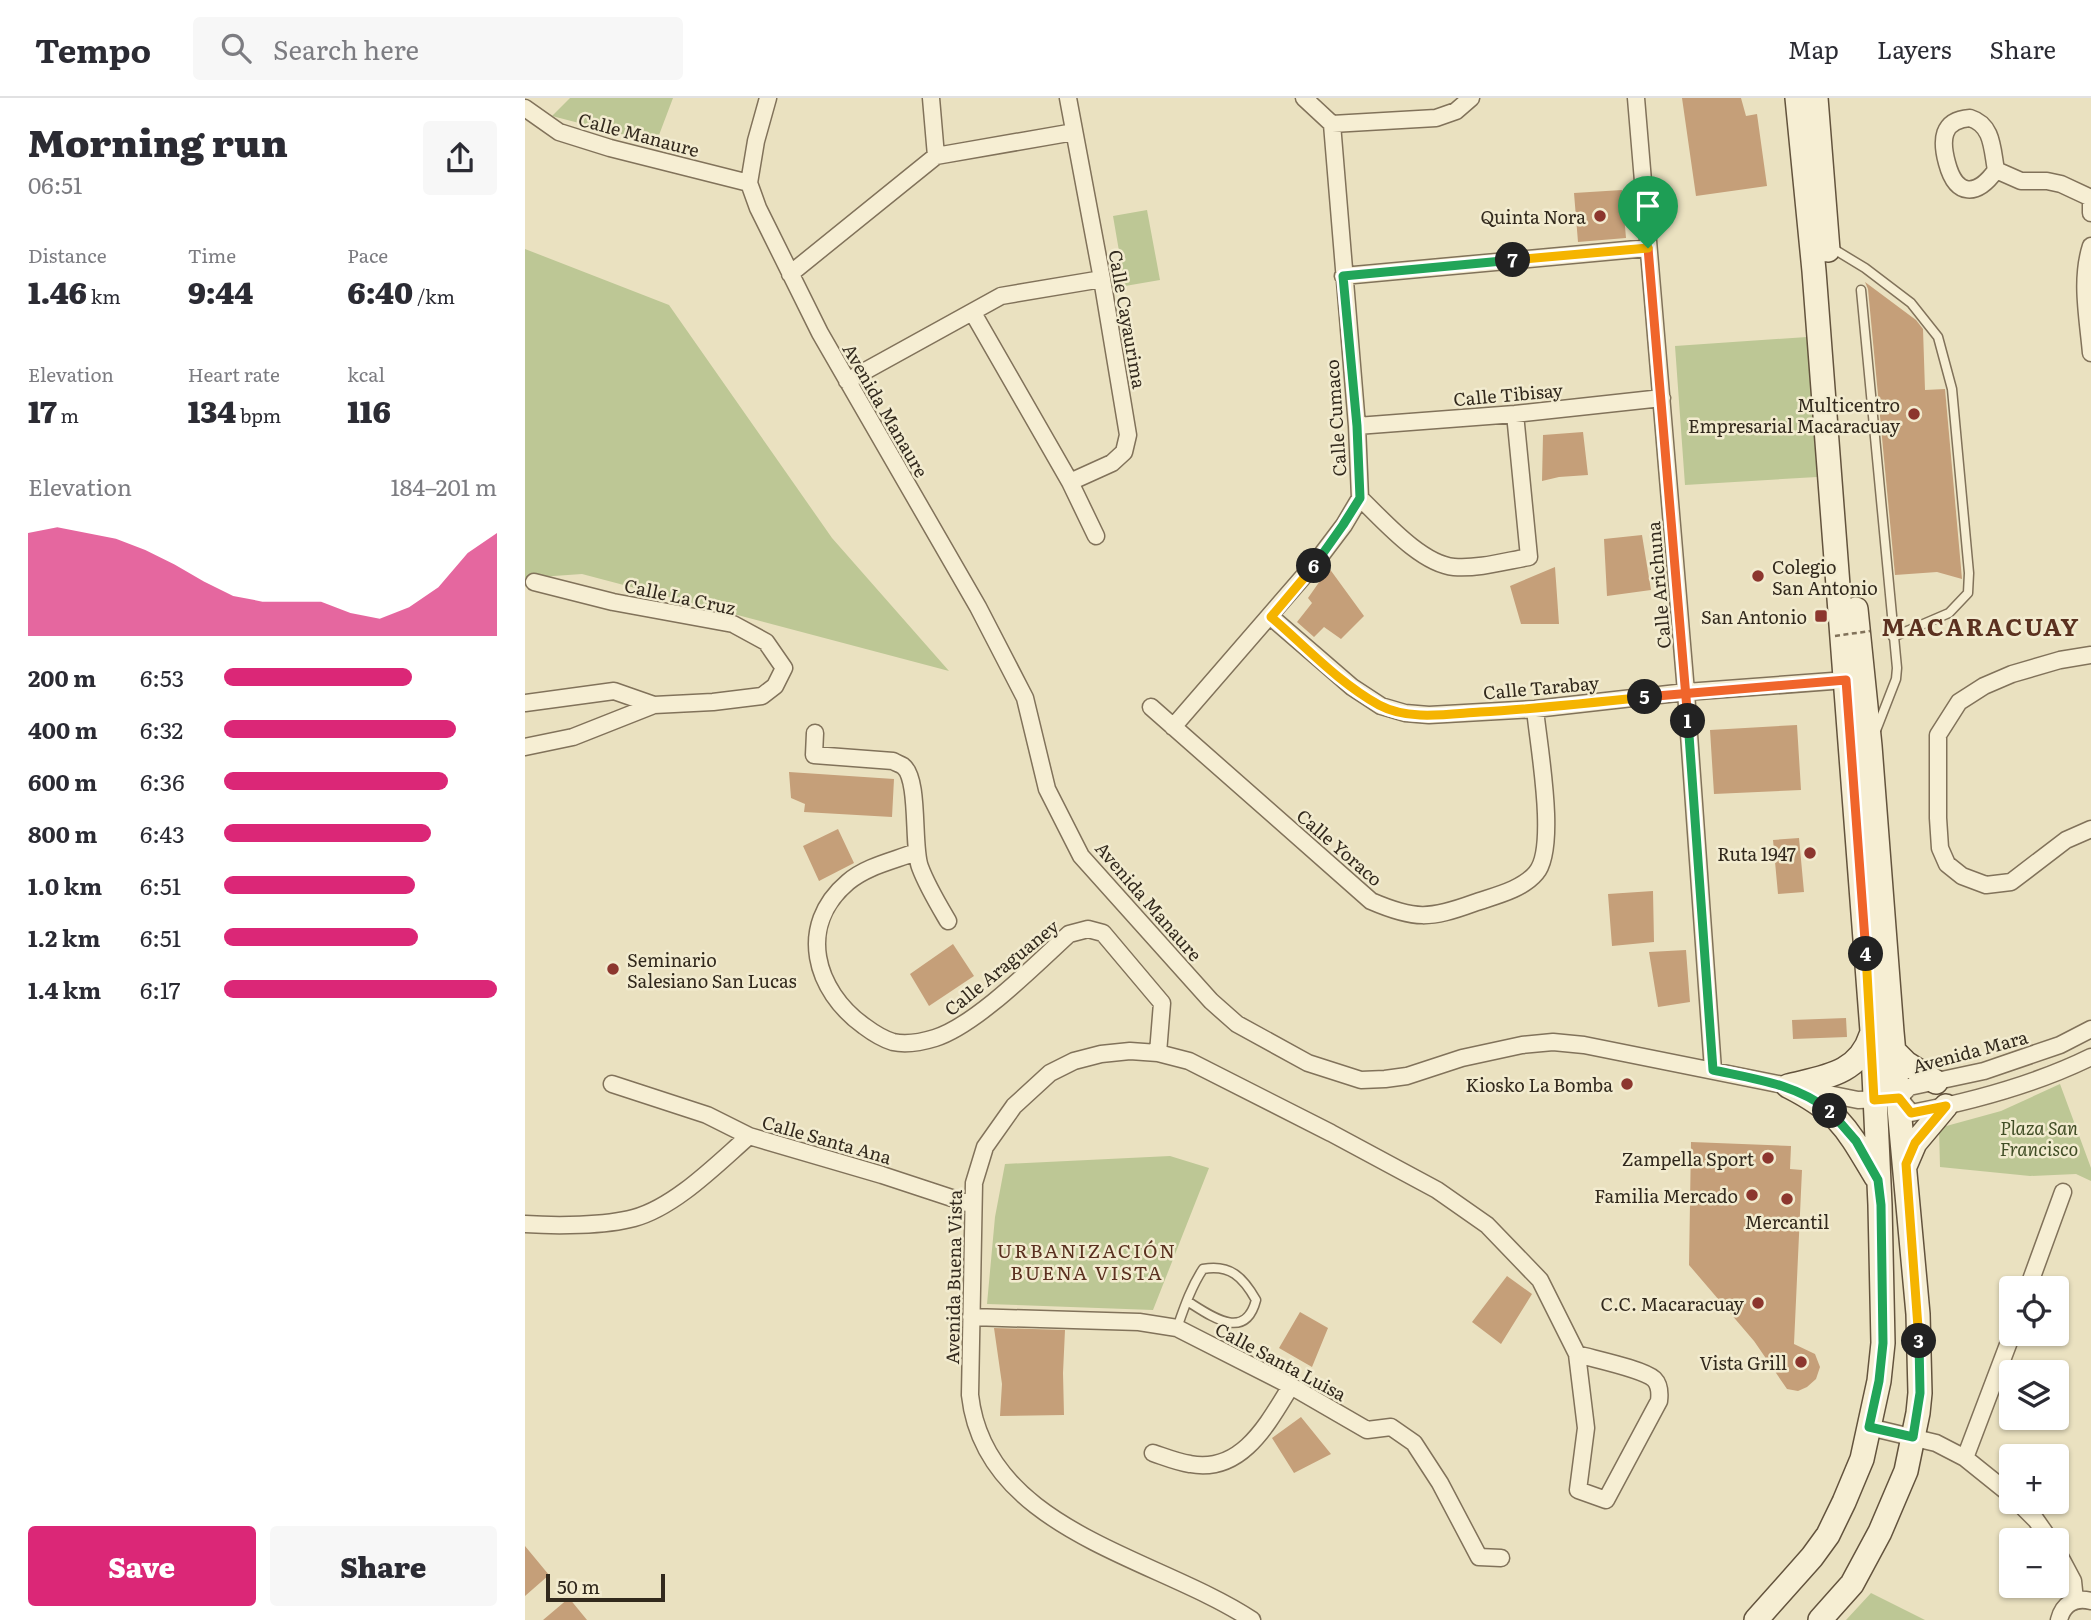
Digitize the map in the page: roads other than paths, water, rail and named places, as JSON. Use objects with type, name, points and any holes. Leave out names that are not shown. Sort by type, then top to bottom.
[{"type":"street","points":[[749,183],[756,141],[768,98]]},
{"type":"street","points":[[931,98],[936,156]]},
{"type":"street","name":"Calle Cayaurima","points":[[1068,98],[1103,279],[1128,435],[1124,452],[1112,463],[1070,482]]},
{"type":"street","points":[[1304,98],[1332,124],[1436,118],[1456,111],[1471,98]]},
{"type":"street","name":"Calle Arichuna","points":[[1636,98],[1686,692],[1713,1070]]},
{"type":"street","points":[[1756,1620],[1786,1589],[1828,1535],[1861,1459],[1879,1381],[1883,1343],[1881,1205],[1872,1031],[1814,271],[1797,98]]},
{"type":"street","points":[[1816,98],[1857,624],[1906,1164],[1920,1357],[1920,1393],[1906,1471],[1866,1560],[1852,1584],[1820,1620]]},
{"type":"street","name":"Calle Manaure","points":[[525,108],[559,132],[610,148],[749,183]]},
{"type":"street","name":"Calle Cumaco","points":[[1173,727],[1316,562],[1360,498],[1357,426],[1332,124]]},
{"type":"street","points":[[790,274],[936,156],[1074,132]]},
{"type":"street","points":[[1996,170],[2021,181],[2061,184],[2091,200],[2091,213]]},
{"type":"street","name":"Avenida Manaure","points":[[749,183],[790,274],[847,381],[978,607],[1025,698],[1047,789],[1081,856],[1211,1001],[1237,1024],[1308,1063],[1361,1080],[1407,1076],[1493,1050],[1553,1042],[1584,1045],[1858,1100],[1899,1098]]},
{"type":"street","points":[[2091,246],[2085,263],[2091,353]]},
{"type":"street","points":[[1343,276],[1648,248]]},
{"type":"street","points":[[847,381],[1001,296],[1103,279]]},
{"type":"street","points":[[973,313],[1070,482],[1096,536]]},
{"type":"street","name":"Calle Tibisay","points":[[1357,426],[1515,414],[1662,398]]},
{"type":"street","points":[[1360,498],[1408,542],[1440,564],[1470,566],[1529,557],[1515,414]]},
{"type":"street","name":"Calle La Cruz","points":[[534,582],[613,602],[733,624],[766,642],[784,668],[775,685],[762,696],[654,705]]},
{"type":"street","name":"Calle Tarabay","points":[[1271,617],[1352,687],[1381,706],[1405,713],[1429,715],[1535,709],[1686,692],[1846,680]]},
{"type":"street","points":[[2091,654],[2031,668],[1984,686],[1959,702],[1938,735],[1940,848],[1947,864],[1962,876],[1986,885],[2011,882],[2066,840],[2091,829]]},
{"type":"street","points":[[525,703],[614,691],[654,705]]},
{"type":"street","points":[[525,747],[573,737],[654,705]]},
{"type":"street","name":"Calle Yoraco","points":[[1151,707],[1371,901],[1412,915],[1428,916],[1442,915],[1503,894],[1537,872],[1543,860],[1547,823],[1535,709]]},
{"type":"street","points":[[815,733],[814,755],[893,761],[905,766],[910,776],[916,821],[916,852],[920,868],[948,922]]},
{"type":"street","name":"Calle Araguaney","points":[[916,852],[865,871],[848,882],[831,900],[820,924],[816,946],[820,970],[832,995],[848,1015],[893,1042],[915,1043],[936,1038],[959,1028],[979,1013],[1069,934],[1088,929],[1103,933],[1162,1003],[1159,1053]]},
{"type":"street","name":"Avenida Mara","points":[[1899,1098],[1909,1087],[1984,1071],[2060,1045],[2091,1029]]},
{"type":"street","points":[[1789,1086],[1841,1071],[1853,1064],[1867,1049],[1872,1031]]},
{"type":"street","name":"Avenida Buena Vista","points":[[1252,1620],[1079,1532],[1039,1508],[1011,1486],[995,1466],[974,1422],[970,1395],[974,1183],[985,1147],[1014,1106],[1050,1073],[1074,1061],[1101,1054],[1130,1051],[1159,1053],[1189,1061],[1437,1190],[1477,1218],[1540,1280],[1577,1354],[1586,1428],[1578,1490],[1606,1500],[1659,1401],[1660,1390],[1655,1380],[1645,1374],[1577,1354]]},
{"type":"street","points":[[1894,1051],[1906,1063],[1936,1082]]},
{"type":"street","points":[[1899,1098],[1911,1113],[1946,1106],[1987,1097],[2091,1057]]},
{"type":"street","points":[[612,1084],[706,1115],[749,1136]]},
{"type":"street","points":[[1789,1086],[1832,1112],[1856,1141],[1878,1180]]},
{"type":"street","points":[[1906,1164],[1915,1143],[1946,1106]]},
{"type":"street","name":"Calle Santa Ana","points":[[525,1224],[571,1224],[634,1218],[672,1199],[749,1136],[882,1174],[973,1205]]},
{"type":"street","points":[[2032,1276],[2063,1192]]},
{"type":"street","name":"Calle Santa Luisa","points":[[971,1317],[1126,1321],[1177,1328],[1367,1430],[1391,1427],[1414,1443],[1440,1483],[1479,1557],[1501,1558]]},
{"type":"street","points":[[1965,1458],[2007,1346]]},
{"type":"street","points":[[1153,1453],[1191,1464],[1209,1465],[1226,1461],[1254,1443],[1291,1387]]},
{"type":"street","points":[[1869,1427],[1936,1443],[1965,1458],[1999,1485]]},
{"type":"street","points":[[2030,1514],[2042,1528]]},
{"type":"street","points":[[2059,1620],[2063,1609],[2083,1601],[2069,1573]]},
{"type":"lane","points":[[1827,245],[1865,268],[1911,303],[1938,337],[1952,389],[1969,573],[1968,593],[1949,613],[1893,637]]},
{"type":"lane","points":[[1861,290],[1898,668],[1870,746]]},
{"type":"lane","points":[[1177,1328],[1187,1301],[1203,1269],[1218,1266],[1235,1273],[1257,1300],[1253,1312],[1244,1321],[1231,1324],[1187,1301]]},
{"type":"place","name":"Quinta Nora","points":[[1600,216]]},
{"type":"place","name":"Multicentro Empresarial Macaracuay","points":[[1914,414]]},
{"type":"place","name":"Colegio San Antonio","points":[[1758,576]]},
{"type":"place","name":"San Antonio","points":[[1821,616]]},
{"type":"place","name":"Ruta 1947","points":[[1810,853]]},
{"type":"place","name":"Seminario Salesiano San Lucas","points":[[613,969]]},
{"type":"place","name":"Kiosko La Bomba","points":[[1627,1084]]},
{"type":"place","name":"Zampella Sport","points":[[1768,1158]]},
{"type":"place","name":"Familia Mercado","points":[[1752,1195]]},
{"type":"place","name":"Mercantil","points":[[1787,1199]]},
{"type":"place","name":"C.C. Macaracuay","points":[[1758,1303]]},
{"type":"place","name":"Vista Grill","points":[[1801,1362]]},
{"type":"district","name":"MACARACUAY","points":[[1981,625]]},
{"type":"district","name":"URBANIZACIÓN BUENA VISTA","points":[[1087,1261]]},
{"type":"park label","name":"Plaza San Francisco","points":[[2039,1137]]}]
